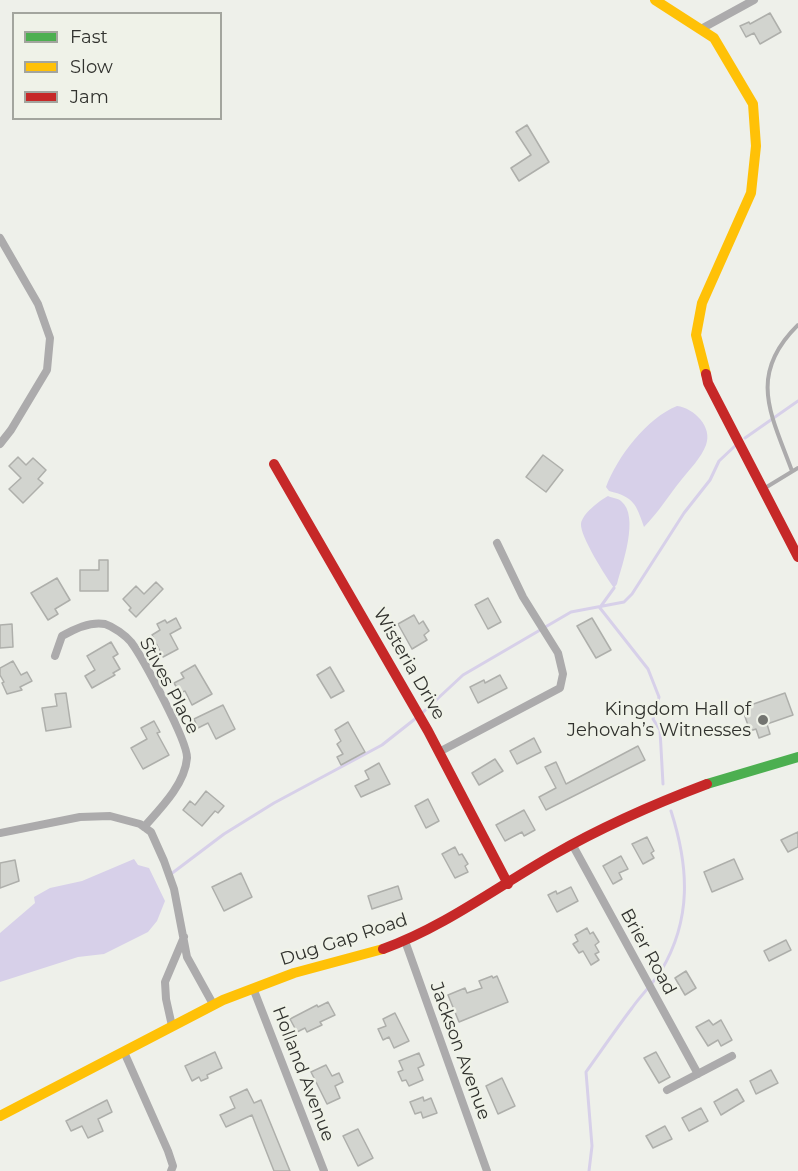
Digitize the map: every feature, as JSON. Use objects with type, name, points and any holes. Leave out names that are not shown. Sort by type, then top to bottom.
[{"type":"street","points":[[655,0],[714,38],[753,104],[756,146],[752,193],[702,303],[696,335],[708,383],[798,557]]},
{"type":"street","points":[[701,29],[754,0]]},
{"type":"street","points":[[0,238],[38,304],[50,338],[47,370],[0,444]]},
{"type":"street","name":"Wisteria Drive","points":[[274,464],[439,752],[508,884]]},
{"type":"street","points":[[439,752],[560,688],[563,674],[558,653],[523,597],[497,543]]},
{"type":"street","name":"Stives Place","points":[[56,656],[62,636],[81,626],[105,624],[120,632],[130,641],[145,664],[178,731],[187,755],[182,777],[144,826]]},
{"type":"street","name":"Dug Gap Road","points":[[0,1116],[213,1004],[292,974],[405,941],[452,917],[572,844],[671,796],[710,782],[798,757]]},
{"type":"street","points":[[0,832],[80,817],[110,816],[144,826],[151,832],[164,861],[178,905],[187,957],[213,1004]]},
{"type":"street","name":"Brier Road","points":[[572,844],[698,1074]]},
{"type":"street","points":[[172,1026],[165,982],[184,937]]},
{"type":"street","name":"Jackson Avenue","points":[[405,941],[487,1171]]},
{"type":"street","name":"Holland Avenue","points":[[253,988],[324,1171]]},
{"type":"street","points":[[124,1052],[168,1150],[173,1166],[171,1171]]},
{"type":"street","points":[[667,1090],[732,1056]]},
{"type":"lane","points":[[792,471],[771,412],[767,383],[772,357],[798,325]]},
{"type":"lane","points":[[763,490],[798,468]]},
{"type":"shaded area","points":[[677,406],[690,410],[704,425],[707,432],[706,445],[695,463],[644,527],[633,503],[624,496],[609,491],[606,487],[625,451],[634,440],[655,420]]},
{"type":"shaded area","points":[[608,496],[621,501],[629,518],[628,541],[614,588],[589,547],[581,524],[588,512]]},
{"type":"shaded area","points":[[134,859],[138,865],[149,868],[165,901],[157,921],[148,932],[104,954],[78,957],[0,982],[0,933],[35,903],[34,897],[50,888],[82,881]]},
{"type":"building","points":[[770,13],[781,32],[760,44],[754,33],[746,37],[740,26],[749,22],[750,24]]},
{"type":"building","points":[[527,125],[549,162],[519,181],[511,168],[531,155],[516,132]]},
{"type":"building","points":[[543,455],[563,470],[546,492],[526,477]]},
{"type":"building","points":[[18,457],[26,465],[33,458],[46,470],[38,479],[43,483],[23,503],[9,489],[21,478],[9,466]]},
{"type":"building","points":[[99,560],[108,560],[108,591],[80,591],[80,570],[99,570]]},
{"type":"building","points":[[57,578],[70,600],[55,609],[58,614],[48,620],[31,593]]},
{"type":"building","points":[[156,582],[163,589],[136,617],[123,599],[136,586],[144,594]]},
{"type":"building","points":[[488,598],[501,622],[488,629],[475,605]]},
{"type":"building","points":[[414,615],[419,624],[423,621],[429,631],[424,635],[427,640],[412,649],[398,624]]},
{"type":"building","points":[[176,618],[181,628],[170,634],[178,649],[163,657],[152,635],[160,630],[157,624],[165,620],[167,623]]},
{"type":"building","points":[[592,618],[611,650],[596,658],[577,626]]},
{"type":"building","points":[[12,624],[13,647],[0,648],[0,625]]},
{"type":"building","points":[[111,642],[118,654],[113,657],[120,669],[113,673],[115,675],[92,688],[85,676],[95,670],[87,656]]},
{"type":"building","points":[[13,661],[21,675],[27,672],[32,681],[20,687],[22,690],[7,694],[2,683],[4,682],[0,675],[0,668]]},
{"type":"building","points":[[195,665],[212,694],[192,705],[185,691],[180,693],[174,683],[184,678],[181,673]]},
{"type":"building","points":[[330,667],[344,691],[331,698],[317,675]]},
{"type":"building","points":[[500,675],[507,688],[478,703],[470,687],[484,680],[485,683]]},
{"type":"building","points":[[66,693],[71,727],[46,731],[42,708],[57,706],[55,694]]},
{"type":"building","name":"Kingdom Hall of Jehovah’s Witnesses","points":[[785,693],[793,715],[767,724],[770,734],[759,738],[756,729],[750,731],[742,708]]},
{"type":"building","points":[[223,705],[235,729],[216,739],[208,723],[198,728],[194,719]]},
{"type":"building","points":[[154,721],[160,732],[157,733],[169,755],[143,769],[131,748],[147,739],[141,728]]},
{"type":"building","points":[[348,722],[365,752],[341,765],[337,757],[343,754],[337,744],[341,741],[335,730]]},
{"type":"building","points":[[534,738],[541,752],[517,764],[510,751]]},
{"type":"building","points":[[638,746],[645,760],[546,810],[539,797],[556,788],[545,767],[556,762],[566,784]]},
{"type":"building","points":[[495,759],[503,771],[479,785],[472,773]]},
{"type":"building","points":[[379,763],[390,784],[361,797],[355,786],[369,779],[365,771]]},
{"type":"building","points":[[206,791],[224,806],[218,813],[215,811],[202,826],[183,810],[190,801],[195,805]]},
{"type":"building","points":[[428,799],[439,821],[426,828],[415,806]]},
{"type":"building","points":[[524,810],[535,830],[524,836],[522,832],[505,841],[496,825]]},
{"type":"building","points":[[798,832],[798,847],[788,852],[781,840]]},
{"type":"building","points":[[647,837],[654,851],[651,853],[654,858],[643,864],[632,844]]},
{"type":"building","points":[[455,847],[468,864],[465,866],[468,872],[455,878],[442,854]]},
{"type":"building","points":[[621,856],[628,869],[619,873],[622,879],[613,884],[603,866]]},
{"type":"building","points":[[734,859],[743,879],[712,892],[704,872]]},
{"type":"building","points":[[15,860],[19,881],[0,888],[0,863]]},
{"type":"building","points":[[241,873],[252,897],[224,911],[212,887]]},
{"type":"building","points":[[398,886],[402,899],[372,909],[368,896]]},
{"type":"building","points":[[571,887],[578,901],[557,912],[548,895],[556,891],[557,894]]},
{"type":"building","points":[[587,928],[590,934],[593,932],[599,942],[595,945],[599,952],[595,954],[599,960],[591,965],[583,951],[579,953],[573,944],[578,941],[575,935]]},
{"type":"building","points":[[786,940],[791,950],[769,961],[764,951]]},
{"type":"building","points":[[686,971],[696,988],[685,995],[675,978]]},
{"type":"building","points":[[492,976],[493,978],[497,976],[508,1002],[459,1022],[448,995],[465,988],[467,993],[482,988],[479,981]]},
{"type":"building","points":[[328,1002],[335,1015],[320,1022],[322,1025],[307,1032],[305,1028],[297,1032],[290,1019]]},
{"type":"building","points":[[395,1013],[409,1041],[394,1048],[389,1037],[383,1040],[378,1029],[386,1026],[383,1019]]},
{"type":"building","points":[[709,1020],[713,1025],[721,1020],[732,1040],[721,1046],[718,1040],[708,1046],[696,1027]]},
{"type":"building","points":[[215,1052],[222,1068],[207,1075],[208,1078],[201,1081],[199,1077],[192,1081],[185,1066]]},
{"type":"building","points":[[656,1052],[670,1077],[659,1083],[644,1058]]},
{"type":"building","points":[[419,1053],[424,1065],[418,1068],[423,1080],[409,1086],[406,1080],[402,1081],[398,1072],[403,1070],[399,1061]]},
{"type":"building","points":[[326,1065],[332,1076],[339,1073],[343,1082],[335,1086],[340,1098],[327,1104],[311,1072]]},
{"type":"building","points":[[771,1070],[778,1083],[756,1094],[750,1081]]},
{"type":"building","points":[[502,1078],[515,1106],[498,1114],[486,1086]]},
{"type":"building","points":[[247,1089],[254,1103],[261,1100],[290,1171],[274,1171],[252,1115],[226,1127],[220,1115],[235,1108],[230,1097]]},
{"type":"building","points":[[737,1089],[744,1101],[721,1115],[714,1102]]},
{"type":"building","points":[[423,1097],[424,1101],[431,1098],[437,1113],[423,1118],[421,1112],[415,1114],[410,1102]]},
{"type":"building","points":[[107,1100],[112,1112],[98,1119],[103,1131],[88,1138],[82,1126],[71,1131],[66,1121]]},
{"type":"building","points":[[701,1108],[708,1121],[689,1131],[682,1118]]},
{"type":"building","points":[[665,1126],[672,1139],[653,1148],[646,1136]]},
{"type":"building","points":[[358,1129],[373,1158],[358,1166],[343,1136]]},
{"type":"waterway","points":[[745,438],[798,401]]},
{"type":"waterway","points":[[171,874],[224,834],[274,803],[382,745],[420,715],[463,675],[571,612],[624,602],[632,594],[684,513],[710,480],[719,461],[736,445]]},
{"type":"waterway","points":[[601,606],[614,588]]},
{"type":"waterway","points":[[600,608],[648,669],[659,697],[653,719],[660,730],[663,784]]},
{"type":"waterway","points":[[589,1171],[592,1146],[586,1072],[661,971],[671,951],[683,912],[684,873],[671,811]]},
{"type":"traffic: fast","points":[[707,784],[798,757]]},
{"type":"traffic: slow","points":[[655,0],[714,38],[753,104],[756,146],[751,193],[702,303],[696,335],[706,374]]},
{"type":"traffic: slow","points":[[0,1116],[223,1000],[294,973],[383,949]]},
{"type":"traffic: jam","points":[[706,374],[708,383],[798,557]]},
{"type":"traffic: jam","points":[[274,464],[428,731],[508,884]]},
{"type":"traffic: jam","points":[[383,949],[449,918],[590,835],[707,784]]},
{"type":"place","name":"Kingdom Hall of Jehovah’s Witnesses","points":[[763,720]]}]
